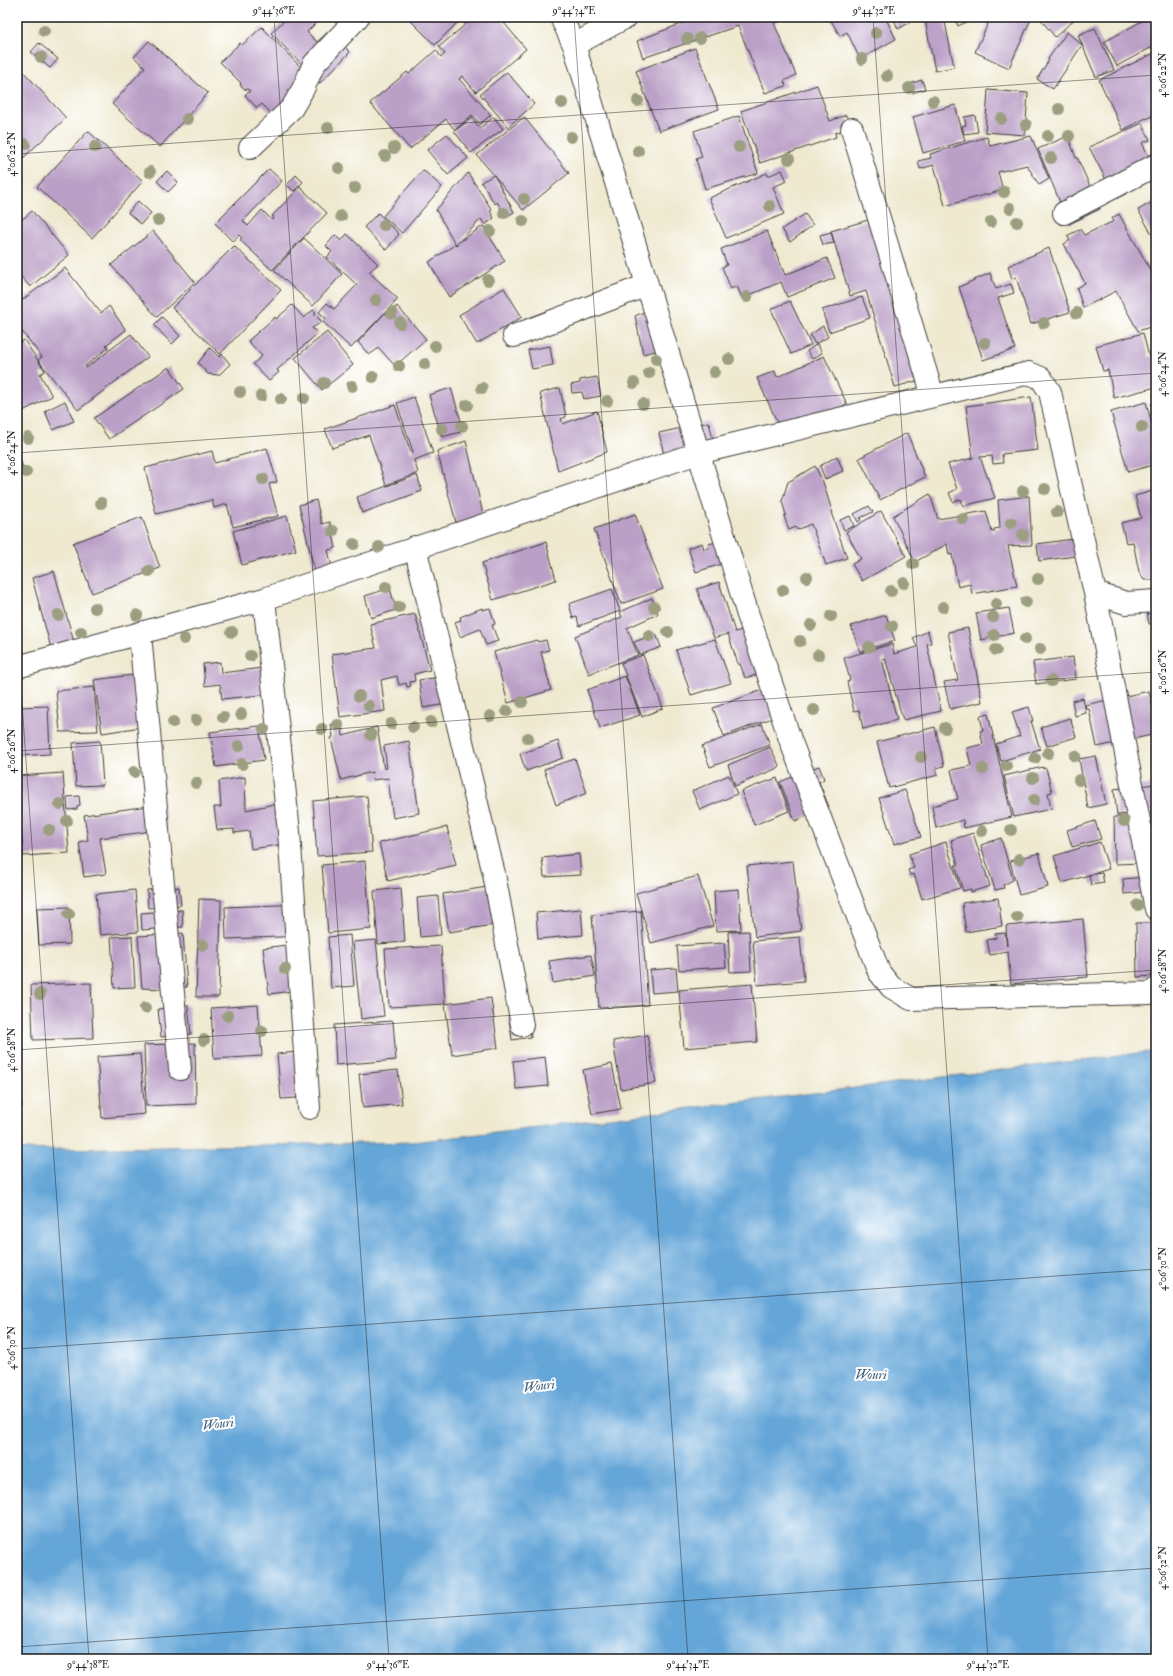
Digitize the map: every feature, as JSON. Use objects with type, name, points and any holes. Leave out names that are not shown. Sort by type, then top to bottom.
[{"type":"street","points":[[250,148],[292,108],[303,89],[314,64],[358,17]]},
{"type":"street","points":[[561,17],[574,45],[748,615],[791,742],[879,972],[891,987],[912,999],[1151,993],[1156,989]]},
{"type":"street","points":[[574,45],[626,17]]},
{"type":"street","points":[[852,129],[933,396]]},
{"type":"street","points":[[1064,213],[1156,165]]},
{"type":"street","points":[[514,336],[647,285]]},
{"type":"street","points":[[17,667],[264,599],[698,453],[1029,373],[1041,378],[1050,392],[1095,593],[1156,909]]},
{"type":"street","points":[[415,547],[494,874],[522,1025]]},
{"type":"street","points":[[1095,593],[1126,603],[1156,601]]},
{"type":"street","points":[[264,599],[289,832],[309,1108]]},
{"type":"street","points":[[140,634],[180,1069]]},
{"type":"water","name":"Wouri","points":[[1156,1051],[1156,1659],[17,1659],[17,1150],[414,1142]]},
{"type":"building","points":[[288,17],[316,17],[319,20],[307,32],[317,42],[329,31],[350,52],[320,83],[271,33]]},
{"type":"building","points":[[413,17],[463,17],[435,45],[410,20]]},
{"type":"building","points":[[465,17],[499,17],[526,49],[476,92],[462,76],[459,79],[491,115],[480,124],[472,115],[455,130],[446,119],[410,149],[370,103],[407,72],[409,74],[436,50],[441,57],[445,54],[439,47],[467,23],[463,19]]},
{"type":"building","points":[[698,17],[777,17],[779,21],[774,23],[796,75],[784,81],[786,86],[765,93],[738,26],[643,58],[637,41]]},
{"type":"building","points":[[829,17],[885,17],[896,39],[860,59],[847,32],[840,36]]},
{"type":"building","points":[[893,17],[920,17],[898,29]]},
{"type":"building","points":[[944,17],[954,67],[935,71],[925,20]]},
{"type":"building","points":[[954,17],[976,17],[958,26]]},
{"type":"building","points":[[991,17],[1027,17],[1031,19],[1009,68],[975,52]]},
{"type":"building","points":[[1039,17],[1077,17],[1055,37]]},
{"type":"building","points":[[1149,17],[1156,28],[1156,45],[1117,66],[1104,42]]},
{"type":"building","points":[[262,27],[314,81],[276,118],[262,104],[257,108],[245,95],[250,91],[248,89],[246,90],[240,85],[241,83],[220,62],[240,43],[242,45]]},
{"type":"building","points":[[1095,28],[1114,70],[1096,77],[1078,35]]},
{"type":"building","points":[[1067,32],[1082,45],[1053,89],[1037,79],[1049,60],[1048,59]]},
{"type":"building","points":[[149,41],[208,93],[160,147],[112,104],[145,67],[134,57]]},
{"type":"building","points":[[39,43],[58,59],[50,68],[31,52]]},
{"type":"building","points":[[695,48],[719,109],[659,131],[636,71]]},
{"type":"building","points":[[1156,52],[1156,113],[1123,130],[1099,80]]},
{"type":"building","points":[[21,69],[66,118],[23,158],[17,151],[17,72]]},
{"type":"building","points":[[507,72],[534,104],[508,127],[480,94]]},
{"type":"building","points":[[922,80],[925,89],[912,93],[909,84]]},
{"type":"building","points":[[817,85],[830,121],[846,115],[851,128],[835,133],[836,137],[760,163],[741,111]]},
{"type":"building","points":[[988,90],[1028,93],[1025,135],[985,132]]},
{"type":"building","points":[[955,105],[965,141],[923,153],[913,117]]},
{"type":"building","points":[[975,115],[978,132],[964,134],[962,126],[966,125],[964,117]]},
{"type":"building","points":[[739,116],[758,173],[705,189],[696,159],[702,157],[694,131]]},
{"type":"building","points":[[494,117],[503,129],[471,153],[454,131],[472,118],[480,128]]},
{"type":"building","points":[[524,117],[569,173],[523,210],[477,155]]},
{"type":"building","points":[[1142,123],[1150,140],[1142,143],[1151,160],[1114,195],[1089,147]]},
{"type":"building","points":[[88,131],[143,181],[92,238],[37,187]]},
{"type":"building","points":[[447,134],[468,158],[448,175],[427,150]]},
{"type":"building","points":[[1031,136],[1049,179],[1039,185],[1027,165],[998,172],[1003,190],[945,206],[934,165],[920,169],[918,161],[931,158],[930,154],[983,138],[987,137],[990,146]]},
{"type":"building","points":[[1068,136],[1076,158],[1077,157],[1100,209],[1069,224],[1038,149]]},
{"type":"building","points":[[269,169],[282,181],[243,221],[248,226],[262,210],[272,220],[274,217],[272,216],[300,187],[327,213],[272,270],[240,240],[242,238],[239,235],[233,242],[215,223]]},
{"type":"building","points":[[423,170],[442,187],[402,233],[383,216]]},
{"type":"building","points":[[782,170],[787,181],[773,187],[784,214],[726,238],[709,198],[767,173],[768,176]]},
{"type":"building","points":[[167,171],[178,182],[168,192],[157,181]]},
{"type":"building","points":[[468,173],[492,210],[490,211],[494,218],[485,225],[481,219],[456,245],[436,210]]},
{"type":"building","points":[[296,175],[303,182],[294,191],[287,185]]},
{"type":"building","points":[[494,175],[514,212],[506,217],[497,202],[495,204],[481,182]]},
{"type":"building","points":[[1156,200],[1156,241],[1138,210]]},
{"type":"building","points":[[138,201],[151,213],[141,224],[128,213]]},
{"type":"building","points":[[32,211],[69,255],[30,287],[17,272],[17,224]]},
{"type":"building","points":[[378,213],[399,234],[386,250],[364,227]]},
{"type":"building","points":[[805,214],[813,225],[790,242],[782,229]]},
{"type":"building","points":[[1119,214],[1156,280],[1156,325],[1138,331],[1116,291],[1083,308],[1077,288],[1085,283],[1064,244],[1070,240],[1067,236],[1080,229],[1084,235],[1114,221],[1112,218]]},
{"type":"building","points":[[885,215],[920,380],[895,387],[866,291],[850,296],[831,231]]},
{"type":"building","points":[[483,226],[505,261],[449,297],[429,262]]},
{"type":"building","points":[[153,231],[195,282],[157,317],[111,265]]},
{"type":"building","points":[[767,231],[785,275],[827,258],[835,278],[787,297],[781,282],[742,298],[737,286],[731,289],[722,267],[727,265],[721,249]]},
{"type":"building","points":[[831,232],[834,243],[823,245],[820,235]]},
{"type":"building","points":[[347,234],[378,264],[369,272],[398,299],[351,348],[323,322],[326,318],[319,312],[327,303],[334,309],[357,285],[327,257],[332,252],[326,246],[335,235],[341,241]]},
{"type":"building","points":[[304,238],[342,274],[313,306],[274,270]]},
{"type":"building","points":[[234,246],[281,290],[220,354],[172,308]]},
{"type":"building","points":[[1049,248],[1070,312],[1031,324],[1016,277],[1012,279],[1008,266]]},
{"type":"building","points":[[65,268],[101,313],[109,306],[126,330],[106,345],[108,348],[85,366],[86,368],[131,334],[148,357],[78,410],[38,360],[42,357],[17,325],[17,304]]},
{"type":"building","points":[[990,273],[996,289],[1011,284],[1014,293],[998,298],[1015,349],[983,360],[959,287]]},
{"type":"building","points":[[504,288],[522,317],[477,344],[459,315]]},
{"type":"building","points":[[862,297],[870,318],[829,332],[822,310]]},
{"type":"building","points":[[790,301],[811,345],[791,354],[771,309]]},
{"type":"building","points":[[292,305],[304,318],[313,310],[316,312],[314,314],[322,322],[312,328],[318,333],[277,370],[279,372],[269,381],[253,364],[262,356],[248,341],[275,317],[276,319]]},
{"type":"building","points":[[397,306],[426,339],[395,366],[379,348],[369,355],[358,342],[385,313],[387,315]]},
{"type":"building","points":[[655,307],[664,349],[643,354],[635,316]]},
{"type":"building","points":[[162,317],[180,336],[172,344],[154,325]]},
{"type":"building","points":[[823,326],[828,337],[815,344],[810,335]]},
{"type":"building","points":[[1156,328],[1156,347],[1151,330]]},
{"type":"building","points":[[327,332],[353,365],[322,390],[295,358]]},
{"type":"building","points":[[1143,333],[1149,357],[1156,355],[1156,387],[1114,398],[1108,370],[1103,371],[1096,346]]},
{"type":"building","points":[[24,340],[45,371],[40,374],[52,396],[17,414],[17,345]]},
{"type":"building","points":[[817,344],[822,353],[812,359],[807,351]]},
{"type":"building","points":[[550,346],[553,365],[532,369],[528,350]]},
{"type":"building","points":[[210,348],[219,357],[222,354],[230,364],[219,375],[208,374],[198,363]]},
{"type":"building","points":[[824,356],[847,404],[832,411],[798,419],[797,417],[779,426],[757,378],[775,371],[777,377]]},
{"type":"building","points":[[169,367],[184,389],[109,439],[94,418]]},
{"type":"building","points":[[597,377],[601,396],[584,399],[582,392],[572,393],[571,385],[580,383],[580,380]]},
{"type":"building","points":[[451,388],[464,431],[442,437],[429,395]]},
{"type":"building","points":[[560,388],[566,417],[561,419],[563,424],[597,411],[607,452],[558,471],[540,393]]},
{"type":"building","points":[[414,397],[433,453],[414,460],[418,473],[386,485],[369,435],[332,448],[325,429],[395,405],[411,453],[413,452],[397,403]]},
{"type":"building","points":[[1031,397],[1038,450],[1002,454],[1003,463],[993,464],[992,456],[980,457],[995,498],[963,506],[961,499],[953,502],[949,493],[957,489],[948,464],[973,458],[966,406]]},
{"type":"building","points":[[65,401],[74,421],[53,430],[45,411]]},
{"type":"building","points":[[1146,402],[1156,439],[1156,464],[1128,472],[1111,412]]},
{"type":"building","points":[[1156,403],[1156,421],[1155,421],[1151,404]]},
{"type":"building","points":[[709,422],[715,448],[665,459],[659,433]]},
{"type":"building","points":[[907,433],[925,477],[880,500],[859,458]]},
{"type":"building","points":[[466,441],[485,523],[458,530],[437,451]]},
{"type":"building","points":[[267,448],[277,482],[269,484],[278,516],[233,527],[227,504],[214,508],[212,500],[156,514],[145,468],[212,451],[215,463]]},
{"type":"building","points":[[17,452],[23,467],[17,469]]},
{"type":"building","points":[[837,456],[843,471],[825,479],[820,466]]},
{"type":"building","points":[[815,466],[823,482],[833,514],[832,515],[847,558],[826,565],[811,524],[797,530],[796,527],[789,530],[784,516],[786,515],[782,501],[788,482]]},
{"type":"building","points":[[417,475],[422,491],[362,513],[357,497]]},
{"type":"building","points":[[1156,490],[1156,580],[1144,580],[1139,572],[1133,542],[1126,543],[1121,523],[1141,518],[1135,496]]},
{"type":"building","points":[[930,494],[938,519],[986,511],[992,532],[994,532],[994,529],[1000,528],[998,500],[1029,496],[1032,545],[1008,546],[1017,586],[972,594],[970,584],[958,587],[952,554],[949,555],[947,544],[915,562],[893,516]]},
{"type":"building","points":[[316,500],[322,524],[330,522],[336,548],[328,550],[333,572],[316,577],[299,505]]},
{"type":"building","points":[[869,506],[873,512],[860,518],[861,520],[858,522],[854,514]]},
{"type":"building","points":[[881,511],[906,556],[862,581],[852,564],[861,559],[846,532]]},
{"type":"building","points":[[635,514],[663,589],[621,604],[594,529]]},
{"type":"building","points":[[287,516],[296,550],[242,565],[233,531]]},
{"type":"building","points":[[850,516],[854,526],[844,530],[840,520]]},
{"type":"building","points":[[142,517],[160,568],[92,593],[73,543]]},
{"type":"building","points":[[1088,537],[1090,554],[1039,561],[1037,544]]},
{"type":"building","points":[[721,541],[728,562],[696,572],[688,548],[702,543],[704,549],[709,548],[708,544]]},
{"type":"building","points":[[546,542],[556,580],[493,600],[482,563]]},
{"type":"building","points":[[54,571],[74,642],[51,648],[32,578]]},
{"type":"building","points":[[719,582],[735,632],[753,626],[767,672],[745,678],[740,664],[738,664],[728,634],[714,638],[697,589]]},
{"type":"building","points":[[390,588],[396,610],[371,618],[365,596]]},
{"type":"building","points":[[612,589],[620,611],[579,626],[577,617],[573,618],[569,604]]},
{"type":"building","points":[[652,598],[658,614],[627,628],[638,655],[589,674],[575,636],[622,617],[620,612]]},
{"type":"building","points":[[482,608],[482,610],[490,608],[495,624],[492,625],[498,641],[486,645],[480,629],[460,637],[455,622],[461,620],[460,617]]},
{"type":"building","points":[[1009,608],[1014,633],[981,640],[976,613]]},
{"type":"building","points":[[1151,611],[1152,614],[1156,613],[1156,623],[1149,624],[1147,612]]},
{"type":"building","points":[[415,614],[430,670],[414,674],[415,681],[410,682],[411,686],[407,687],[406,683],[399,685],[397,676],[381,680],[385,711],[340,717],[332,654],[376,648],[370,624]]},
{"type":"building","points":[[886,615],[895,641],[860,652],[851,626]]},
{"type":"building","points":[[968,628],[982,702],[950,709],[944,682],[958,680],[948,632]]},
{"type":"building","points":[[928,631],[931,643],[927,644],[941,711],[903,720],[885,658],[882,659],[897,720],[863,729],[859,710],[854,711],[847,682],[850,680],[844,658],[892,644],[894,654],[917,647],[913,638]]},
{"type":"building","points":[[656,634],[661,647],[640,655],[634,642]]},
{"type":"building","points":[[715,639],[731,683],[691,695],[676,650]]},
{"type":"building","points":[[537,640],[538,642],[546,640],[549,650],[541,652],[551,690],[508,703],[494,652]]},
{"type":"building","points":[[643,655],[663,708],[642,717],[621,663]]},
{"type":"building","points":[[1073,657],[1076,679],[1036,684],[1033,662]]},
{"type":"building","points":[[220,662],[221,673],[279,666],[281,693],[222,699],[220,684],[205,686],[203,664]]},
{"type":"building","points":[[140,674],[148,726],[102,733],[94,680]]},
{"type":"building","points":[[625,676],[640,715],[600,728],[587,690]]},
{"type":"building","points":[[441,677],[446,704],[423,708],[419,680]]},
{"type":"building","points":[[94,687],[98,731],[60,732],[56,691]]},
{"type":"building","points":[[765,689],[775,717],[724,736],[713,708]]},
{"type":"building","points":[[1149,691],[1156,725],[1156,734],[1097,747],[1089,709],[1086,709],[1085,705]]},
{"type":"building","points":[[1083,698],[1086,713],[1075,716],[1072,701]]},
{"type":"building","points":[[48,706],[50,754],[17,756],[17,707]]},
{"type":"building","points":[[1029,707],[1033,721],[1031,721],[1040,749],[1001,761],[996,744],[1020,736],[1012,712]]},
{"type":"building","points":[[988,714],[1012,817],[964,828],[963,820],[936,828],[932,806],[958,799],[951,770],[971,766],[967,748],[983,744],[980,731],[983,730],[980,716]]},
{"type":"building","points":[[1070,718],[1076,737],[1047,746],[1041,727]]},
{"type":"building","points":[[341,722],[343,736],[377,727],[384,769],[387,768],[384,746],[409,741],[419,813],[393,818],[388,778],[373,780],[372,772],[341,780],[331,738],[333,737],[331,724]]},
{"type":"building","points":[[762,724],[770,745],[710,767],[702,746]]},
{"type":"building","points":[[259,726],[264,760],[216,767],[210,732]]},
{"type":"building","points":[[935,727],[944,766],[936,768],[938,775],[889,788],[877,742]]},
{"type":"building","points":[[100,741],[103,785],[76,786],[73,743]]},
{"type":"building","points":[[558,741],[563,758],[526,771],[520,754]]},
{"type":"building","points":[[770,747],[780,767],[735,786],[728,765]]},
{"type":"building","points":[[1096,756],[1106,804],[1088,808],[1079,759]]},
{"type":"building","points":[[575,759],[587,793],[556,805],[544,769]]},
{"type":"building","points":[[819,766],[824,779],[819,782],[829,807],[795,821],[780,782]]},
{"type":"building","points":[[1043,767],[1043,769],[1046,768],[1052,792],[1048,793],[1051,809],[1014,817],[1004,776]]},
{"type":"building","points":[[63,773],[69,853],[23,856],[18,776]]},
{"type":"building","points":[[729,775],[737,794],[700,810],[692,791]]},
{"type":"building","points":[[245,777],[246,810],[293,800],[298,842],[251,849],[249,831],[234,833],[234,829],[217,830],[214,807],[221,807],[219,781]]},
{"type":"building","points":[[777,778],[789,811],[754,825],[741,791]]},
{"type":"building","points":[[1156,784],[1156,811],[1117,815],[1114,789]]},
{"type":"building","points":[[905,790],[921,837],[894,844],[879,798]]},
{"type":"building","points":[[79,796],[80,805],[77,806],[77,809],[68,810],[67,797]]},
{"type":"building","points":[[367,796],[372,852],[317,856],[313,801]]},
{"type":"building","points":[[163,804],[167,829],[100,838],[106,874],[84,877],[79,842],[88,840],[84,815]]},
{"type":"building","points":[[1143,815],[1144,863],[1115,864],[1114,817]]},
{"type":"building","points":[[1095,821],[1101,839],[1072,847],[1067,830]]},
{"type":"building","points":[[447,827],[456,865],[388,881],[379,843]]},
{"type":"building","points":[[973,833],[990,886],[971,892],[971,889],[963,891],[955,865],[958,865],[951,840]]},
{"type":"building","points":[[1001,838],[1013,880],[1003,885],[1004,888],[995,890],[981,845]]},
{"type":"building","points":[[946,842],[960,888],[922,899],[914,874],[910,875],[908,870],[914,868],[909,854]]},
{"type":"building","points":[[1100,842],[1109,869],[1062,883],[1054,856]]},
{"type":"building","points":[[1039,853],[1048,887],[1019,895],[1010,861]]},
{"type":"building","points":[[579,854],[581,875],[544,877],[542,858]]},
{"type":"building","points":[[365,861],[371,929],[328,933],[322,865]]},
{"type":"building","points":[[793,861],[801,931],[755,937],[747,866]]},
{"type":"building","points":[[1102,873],[1104,883],[1091,885],[1089,875]]},
{"type":"building","points":[[698,876],[713,926],[651,943],[636,893]]},
{"type":"building","points":[[1156,876],[1156,891],[1124,894],[1123,879]]},
{"type":"building","points":[[500,885],[506,923],[449,932],[443,894]]},
{"type":"building","points":[[179,887],[181,905],[148,908],[147,890]]},
{"type":"building","points":[[401,888],[405,942],[378,944],[374,891]]},
{"type":"building","points":[[739,889],[741,930],[716,931],[714,891]]},
{"type":"building","points":[[135,890],[138,932],[100,935],[96,894]]},
{"type":"building","points":[[438,896],[441,935],[420,937],[417,898]]},
{"type":"building","points":[[998,898],[1002,926],[966,932],[962,903]]},
{"type":"building","points":[[199,899],[221,900],[219,997],[196,997]]},
{"type":"building","points":[[304,904],[305,936],[226,939],[225,907]]},
{"type":"building","points":[[69,907],[70,944],[39,945],[37,908]]},
{"type":"building","points":[[581,909],[583,935],[538,939],[536,913]]},
{"type":"building","points":[[182,910],[183,927],[142,930],[141,913]]},
{"type":"building","points":[[641,911],[648,1005],[599,1008],[592,915]]},
{"type":"building","points":[[1083,919],[1088,977],[1011,984],[1008,952],[990,955],[987,940],[996,938],[995,934],[1005,933],[1007,946],[1006,926]]},
{"type":"building","points":[[1136,923],[1156,923],[1156,976],[1137,977]]},
{"type":"building","points":[[749,931],[751,971],[730,972],[728,932]]},
{"type":"building","points":[[183,933],[187,987],[161,989],[142,988],[138,936]]},
{"type":"building","points":[[350,935],[354,986],[331,988],[328,937]]},
{"type":"building","points":[[132,936],[135,987],[114,988],[111,937]]},
{"type":"building","points":[[800,937],[804,981],[757,985],[753,941]]},
{"type":"building","points":[[376,940],[384,1016],[361,1019],[353,942]]},
{"type":"building","points":[[302,943],[308,989],[269,994],[263,948]]},
{"type":"building","points":[[724,943],[726,967],[679,970],[677,946]]},
{"type":"building","points":[[441,946],[445,1004],[389,1007],[385,949]]},
{"type":"building","points":[[591,955],[595,976],[553,983],[549,961]]},
{"type":"building","points":[[676,968],[678,991],[652,993],[650,970]]},
{"type":"building","points":[[91,983],[93,1038],[33,1040],[31,985]]},
{"type":"building","points":[[752,984],[757,1042],[684,1048],[679,990]]},
{"type":"building","points":[[491,998],[498,1048],[452,1055],[445,1004]]},
{"type":"building","points":[[188,1005],[191,1034],[161,1037],[158,1009]]},
{"type":"building","points":[[258,1005],[262,1056],[214,1059],[211,1008]]},
{"type":"building","points":[[529,1014],[531,1037],[512,1040],[509,1016]]},
{"type":"building","points":[[393,1021],[396,1060],[336,1065],[334,1025]]},
{"type":"building","points":[[647,1035],[656,1083],[621,1089],[613,1041]]},
{"type":"building","points":[[195,1043],[196,1104],[146,1106],[144,1045]]},
{"type":"building","points":[[308,1051],[312,1097],[281,1099],[277,1054]]},
{"type":"building","points":[[140,1054],[145,1114],[102,1118],[97,1057]]},
{"type":"building","points":[[545,1057],[548,1086],[516,1089],[513,1061]]},
{"type":"building","points":[[612,1064],[621,1109],[592,1114],[583,1070]]},
{"type":"building","points":[[17,1070],[22,1107],[17,1107]]},
{"type":"building","points":[[398,1070],[402,1104],[363,1108],[359,1074]]}]
